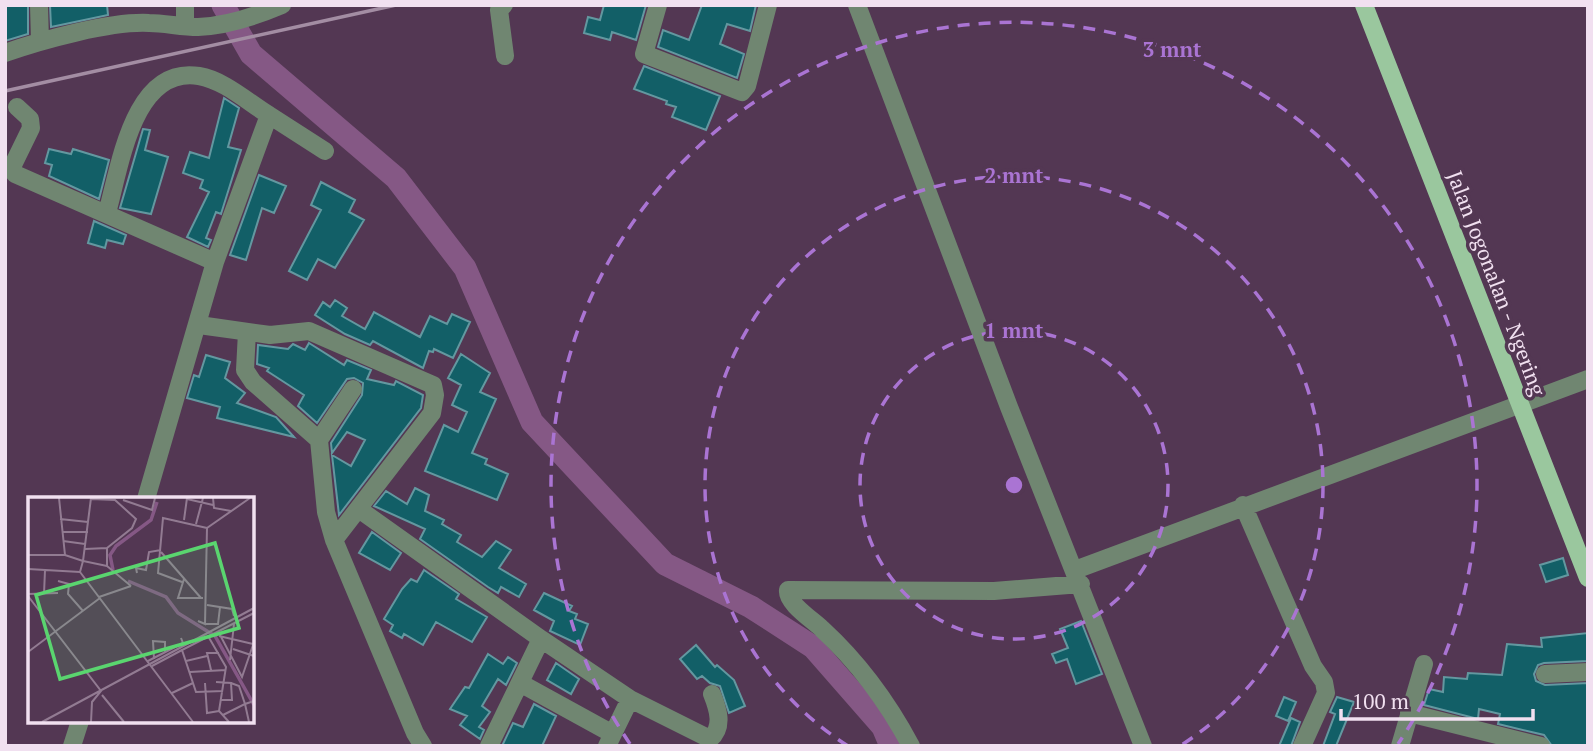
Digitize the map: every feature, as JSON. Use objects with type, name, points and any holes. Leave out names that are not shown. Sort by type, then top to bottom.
[{"type":"main road","name":"Jalan Jogonalan - Ngering","points":[[1364,5],[1588,578]]},
{"type":"street","points":[[39,5],[40,41]]},
{"type":"street","points":[[184,5],[192,26]]},
{"type":"street","points":[[504,5],[499,10],[505,56]]},
{"type":"street","points":[[658,5],[645,54],[742,92],[747,86],[768,5]]},
{"type":"street","points":[[857,5],[1009,407],[1143,746]]},
{"type":"street","points":[[5,53],[40,41],[127,25],[192,26],[245,18],[280,6]]},
{"type":"street","points":[[107,213],[137,113],[148,94],[162,83],[200,76],[215,81],[325,151]]},
{"type":"street","points":[[17,107],[30,119],[31,128],[11,169],[15,174],[215,262]]},
{"type":"street","points":[[147,497],[199,325],[215,262],[269,115]]},
{"type":"street","points":[[199,325],[270,335],[310,331],[433,385],[435,396],[432,414],[360,510],[334,540]]},
{"type":"street","points":[[247,332],[245,370],[253,382],[319,440]]},
{"type":"street","points":[[911,746],[891,708],[836,642],[791,600],[788,590],[994,591],[1078,577],[1243,505],[1588,379]]},
{"type":"street","points":[[353,389],[319,440],[326,512],[334,540],[415,733],[423,746]]},
{"type":"street","points":[[1243,505],[1313,666],[1324,682],[1323,703],[1302,746]]},
{"type":"street","points":[[360,510],[629,699],[716,742],[719,709],[712,694]]},
{"type":"street","points":[[489,746],[541,639]]},
{"type":"street","points":[[1400,746],[1424,664]]},
{"type":"street","points":[[1545,674],[1588,671]]},
{"type":"street","points":[[520,683],[609,739],[629,699]]},
{"type":"street","points":[[1409,713],[1530,744]]},
{"type":"street","points":[[72,746],[79,723]]},
{"type":"building","points":[[5,5],[28,5],[28,34],[5,41]]},
{"type":"building","points":[[50,5],[107,5],[108,15],[51,27]]},
{"type":"building","points":[[604,5],[646,5],[636,40],[612,32],[610,40],[584,33],[588,17],[600,20]]},
{"type":"building","points":[[702,5],[756,5],[750,31],[727,24],[720,44],[744,54],[737,78],[658,47],[663,30],[689,40]]},
{"type":"building","points":[[644,66],[720,96],[706,130],[672,117],[676,107],[666,104],[667,101],[634,89]]},
{"type":"building","points":[[224,98],[239,108],[228,147],[241,150],[221,214],[216,212],[206,238],[211,240],[208,247],[187,237],[209,192],[200,188],[203,180],[183,173],[190,152],[209,158]]},
{"type":"building","points":[[143,129],[150,130],[145,150],[168,157],[151,214],[120,208]]},
{"type":"building","points":[[49,149],[71,154],[73,149],[109,160],[99,199],[49,176],[52,165],[45,163]]},
{"type":"building","points":[[259,175],[286,186],[274,213],[262,208],[246,260],[230,255]]},
{"type":"building","points":[[321,182],[355,200],[349,212],[364,220],[335,268],[318,259],[307,280],[289,271],[321,210],[311,205]]},
{"type":"building","points":[[94,221],[126,235],[123,244],[107,240],[105,248],[88,243]]},
{"type":"building","points":[[335,300],[347,308],[342,316],[365,329],[374,312],[420,337],[430,316],[447,324],[452,314],[470,322],[453,358],[434,349],[433,352],[429,351],[423,368],[373,341],[370,345],[345,334],[315,315],[323,302],[330,307]]},
{"type":"building","points":[[309,343],[344,365],[347,360],[371,370],[367,379],[394,385],[396,381],[423,395],[421,408],[339,515],[332,455],[351,466],[365,440],[347,432],[332,453],[331,443],[362,395],[363,383],[354,378],[347,379],[317,423],[298,406],[304,395],[267,371],[269,368],[257,364],[258,345],[288,349],[293,344],[305,350]]},
{"type":"building","points":[[461,354],[490,373],[480,392],[496,399],[472,453],[487,459],[485,464],[508,474],[497,500],[425,471],[444,425],[458,432],[467,412],[452,405],[461,385],[448,378]]},
{"type":"building","points":[[206,355],[230,362],[225,378],[245,393],[237,403],[276,417],[294,437],[217,418],[220,407],[187,398],[194,375],[199,377]]},
{"type":"building","points":[[415,488],[429,495],[425,511],[444,520],[442,524],[461,535],[457,542],[482,557],[496,541],[511,550],[499,568],[526,584],[519,597],[501,587],[498,593],[488,587],[420,539],[425,529],[374,506],[386,491],[407,504]]},
{"type":"building","points":[[372,532],[401,553],[390,570],[359,553]]},
{"type":"building","points":[[1563,558],[1568,575],[1546,582],[1540,565]]},
{"type":"building","points":[[424,570],[459,594],[456,599],[487,617],[472,642],[436,622],[423,645],[404,634],[402,638],[390,631],[393,625],[384,619],[402,589],[411,579],[417,582]]},
{"type":"building","points":[[544,593],[572,606],[569,611],[577,614],[575,619],[588,624],[580,645],[550,631],[554,621],[534,610]]},
{"type":"building","points":[[1081,621],[1102,674],[1076,684],[1067,659],[1056,663],[1052,654],[1068,648],[1060,629]]},
{"type":"building","points":[[1588,633],[1588,661],[1544,663],[1538,665],[1534,674],[1536,681],[1545,685],[1588,683],[1588,746],[1552,746],[1544,735],[1498,724],[1500,714],[1479,709],[1478,719],[1424,705],[1429,689],[1443,692],[1444,677],[1467,679],[1468,673],[1502,675],[1507,644],[1542,647],[1541,638]]},
{"type":"building","points":[[696,645],[715,667],[717,665],[734,680],[745,706],[729,713],[720,686],[710,683],[702,676],[697,679],[680,659]]},
{"type":"building","points":[[488,654],[503,664],[508,657],[517,663],[506,685],[498,679],[482,706],[490,712],[479,727],[484,730],[480,739],[460,725],[467,716],[450,709],[465,687],[469,688]]},
{"type":"building","points":[[556,663],[579,679],[571,694],[547,680]]},
{"type":"building","points":[[1284,697],[1296,702],[1288,721],[1276,716]]},
{"type":"building","points":[[1337,697],[1354,702],[1336,746],[1323,746],[1335,714],[1330,712]]},
{"type":"building","points":[[534,704],[556,716],[542,746],[502,746],[513,723],[523,727]]},
{"type":"building","points":[[1291,718],[1300,722],[1291,746],[1279,746]]},
{"type":"waterway","points":[[223,5],[251,54],[396,178],[465,268],[532,422],[665,564],[751,607],[813,647],[883,727],[891,746]]},
{"type":"railway","points":[[5,91],[396,5]]}]
